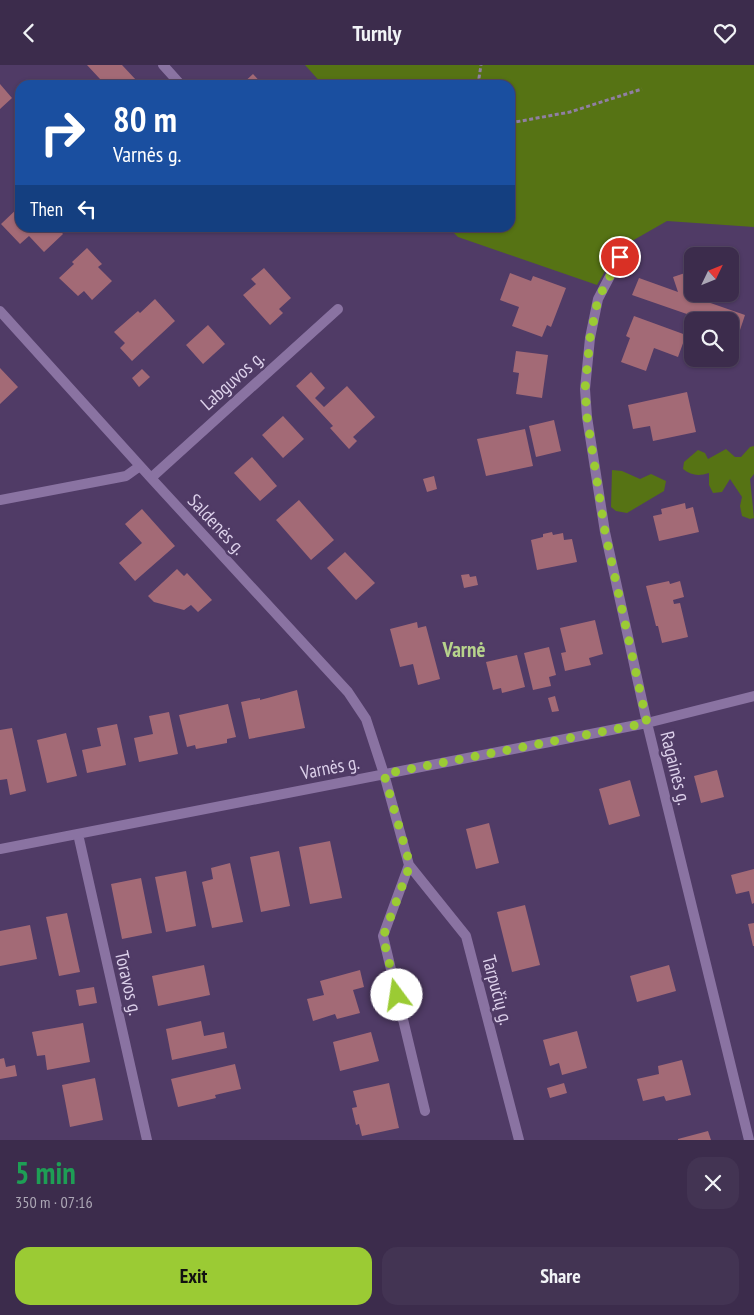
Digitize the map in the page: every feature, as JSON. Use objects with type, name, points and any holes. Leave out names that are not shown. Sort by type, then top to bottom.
[{"type":"street","points":[[163,65],[176,80]]},
{"type":"street","name":"Ragainės g.","points":[[620,257],[598,299],[590,338],[585,389],[587,417],[605,532],[647,723],[749,1140]]},
{"type":"street","name":"Labguvos g.","points":[[151,478],[338,309]]},
{"type":"street","name":"Saldenės g.","points":[[0,311],[357,704],[366,719],[410,865]]},
{"type":"street","points":[[0,500],[126,476],[140,466]]},
{"type":"street","name":"Varnės g.","points":[[0,849],[647,723],[754,696]]},
{"type":"street","name":"Toravos g.","points":[[78,834],[146,1140]]},
{"type":"street","points":[[410,865],[383,937],[425,1111]]},
{"type":"street","name":"Tarpučių g.","points":[[410,865],[466,936],[519,1140]]},
{"type":"path","points":[[479,80],[481,65]]},
{"type":"path","points":[[515,122],[570,113],[642,89]]},
{"type":"green space","points":[[305,65],[754,65],[754,227],[667,221],[618,249],[597,285],[458,237],[453,232],[515,232],[515,80],[318,80]]},
{"type":"green space","points":[[754,446],[754,474],[750,479],[754,518],[750,519],[742,516],[740,506],[742,497],[730,479],[722,492],[713,493],[709,485],[709,473],[696,475],[683,469],[684,462],[698,450],[705,453],[708,459],[726,449],[735,457],[741,457],[750,447]]},
{"type":"green space","points":[[612,470],[622,471],[640,479],[651,474],[666,481],[664,491],[627,513],[616,511],[611,507]]},
{"type":"building","points":[[87,65],[122,65],[136,80],[99,80]]},
{"type":"building","points":[[253,74],[258,80],[246,80]]},
{"type":"building","points":[[0,84],[12,98],[0,109]]},
{"type":"building","points":[[15,211],[15,232],[61,232],[63,234],[44,252],[29,236],[20,244],[1,224]]},
{"type":"building","points":[[87,248],[102,264],[98,267],[112,281],[92,300],[84,291],[78,296],[59,278]]},
{"type":"building","points":[[264,268],[291,298],[279,309],[283,313],[270,325],[243,295],[256,284],[251,279]]},
{"type":"building","points":[[510,273],[531,281],[533,276],[566,288],[551,327],[547,325],[542,337],[512,326],[519,307],[500,300]]},
{"type":"building","points":[[684,273],[684,303],[710,303],[736,312],[684,313],[632,295],[639,278],[678,292],[673,277]]},
{"type":"building","points":[[155,299],[175,321],[132,361],[120,348],[125,343],[114,332],[138,311],[140,313]]},
{"type":"building","points":[[739,313],[745,315],[739,333]]},
{"type":"building","points":[[634,316],[684,334],[684,340],[678,357],[654,348],[646,371],[621,362],[630,338],[626,336]]},
{"type":"building","points":[[208,325],[225,344],[203,364],[186,345]]},
{"type":"building","points":[[516,351],[548,355],[542,398],[516,394],[519,373],[513,372]]},
{"type":"building","points":[[0,368],[18,387],[0,404]]},
{"type":"building","points":[[142,369],[150,377],[139,387],[132,378]]},
{"type":"building","points":[[311,372],[325,388],[315,398],[324,407],[347,386],[375,417],[353,437],[357,441],[349,449],[330,428],[333,426],[296,386]]},
{"type":"building","points":[[687,392],[696,432],[653,441],[650,426],[633,429],[628,405]]},
{"type":"building","points":[[283,416],[304,439],[283,458],[262,435]]},
{"type":"building","points":[[554,420],[561,451],[536,457],[529,426]]},
{"type":"building","points":[[525,429],[533,466],[486,476],[477,439]]},
{"type":"building","points":[[252,457],[277,486],[260,501],[234,473]]},
{"type":"building","points":[[434,476],[437,489],[427,492],[423,479]]},
{"type":"building","points":[[299,500],[334,540],[311,560],[276,520]]},
{"type":"building","points":[[685,503],[686,509],[693,507],[699,532],[659,541],[653,516],[662,514],[661,509]]},
{"type":"building","points":[[142,509],[175,546],[135,581],[119,563],[142,543],[125,524]]},
{"type":"building","points":[[552,532],[553,535],[563,533],[564,540],[572,539],[577,562],[537,570],[531,540]]},
{"type":"building","points":[[345,552],[375,583],[356,600],[327,568]]},
{"type":"building","points":[[177,569],[184,576],[187,573],[212,600],[198,612],[191,605],[184,610],[154,602],[148,596]]},
{"type":"building","points":[[469,574],[470,577],[476,576],[478,585],[464,588],[461,575]]},
{"type":"building","points":[[669,581],[670,584],[680,581],[684,597],[673,600],[674,604],[680,603],[688,637],[662,643],[646,586]]},
{"type":"building","points":[[595,620],[603,654],[589,658],[591,665],[565,671],[561,653],[566,652],[560,628]]},
{"type":"building","points":[[417,622],[418,628],[426,626],[440,679],[418,685],[413,664],[400,667],[390,629]]},
{"type":"building","points":[[549,647],[556,675],[549,677],[551,686],[533,690],[524,653]]},
{"type":"building","points":[[517,655],[525,687],[502,693],[501,688],[493,690],[486,662]]},
{"type":"building","points":[[297,690],[305,728],[249,739],[241,702],[260,698],[260,700]]},
{"type":"building","points":[[555,696],[559,711],[552,712],[548,698]]},
{"type":"building","points":[[228,704],[236,737],[227,739],[227,743],[196,749],[195,745],[187,747],[179,715]]},
{"type":"building","points":[[169,712],[178,754],[139,762],[134,738],[153,734],[149,716]]},
{"type":"building","points":[[117,724],[126,765],[87,773],[82,750],[101,746],[97,728]]},
{"type":"building","points":[[12,728],[26,791],[10,795],[7,779],[0,780],[0,730]]},
{"type":"building","points":[[66,733],[77,776],[47,783],[37,740]]},
{"type":"building","points":[[717,770],[724,797],[701,803],[694,776]]},
{"type":"building","points":[[630,780],[640,816],[609,825],[599,789]]},
{"type":"building","points":[[489,823],[499,863],[476,869],[466,829]]},
{"type":"building","points":[[330,841],[342,898],[310,904],[299,847]]},
{"type":"building","points":[[279,851],[290,906],[261,912],[250,857]]},
{"type":"building","points":[[230,863],[243,922],[212,928],[202,882],[213,879],[211,868]]},
{"type":"building","points":[[754,869],[754,903],[752,904],[749,891],[736,894],[731,875]]},
{"type":"building","points":[[186,871],[196,926],[166,932],[155,877]]},
{"type":"building","points":[[141,878],[152,933],[122,939],[111,884]]},
{"type":"building","points":[[525,905],[540,965],[512,972],[497,912]]},
{"type":"building","points":[[67,913],[80,972],[59,976],[46,917]]},
{"type":"building","points":[[754,923],[754,946],[753,946],[748,924]]},
{"type":"building","points":[[30,925],[37,959],[0,966],[0,931]]},
{"type":"building","points":[[204,965],[210,995],[158,1006],[152,976]]},
{"type":"building","points":[[669,965],[676,991],[637,1002],[630,976]]},
{"type":"building","points":[[360,970],[364,987],[353,990],[360,1013],[337,1019],[335,1014],[313,1021],[307,999],[324,995],[320,981]]},
{"type":"building","points":[[94,987],[97,1003],[79,1006],[76,990]]},
{"type":"building","points":[[201,1021],[204,1036],[224,1032],[227,1048],[172,1060],[166,1029]]},
{"type":"building","points":[[83,1023],[90,1062],[47,1070],[45,1055],[37,1056],[32,1032]]},
{"type":"building","points":[[577,1031],[587,1068],[562,1075],[559,1063],[550,1066],[543,1040]]},
{"type":"building","points":[[371,1032],[379,1061],[340,1071],[333,1042]]},
{"type":"building","points":[[4,1058],[6,1067],[15,1065],[17,1076],[0,1079],[0,1059]]},
{"type":"building","points":[[682,1060],[691,1095],[666,1101],[664,1096],[643,1101],[637,1079],[659,1074],[658,1066]]},
{"type":"building","points":[[235,1064],[241,1089],[215,1095],[216,1098],[178,1107],[171,1079]]},
{"type":"building","points":[[95,1078],[103,1120],[70,1127],[62,1085]]},
{"type":"building","points":[[389,1083],[399,1128],[362,1136],[359,1124],[356,1125],[352,1108],[357,1107],[353,1091]]},
{"type":"building","points":[[564,1083],[567,1093],[550,1098],[547,1088]]},
{"type":"building","points":[[708,1131],[711,1140],[678,1140],[678,1139]]},
{"type":"district","name":"Varnė","points":[[464,650]]},
{"type":"route","points":[[397,995],[383,937],[410,865],[384,774],[647,723],[605,532],[587,417],[585,389],[586,364],[598,299],[620,257]]}]
